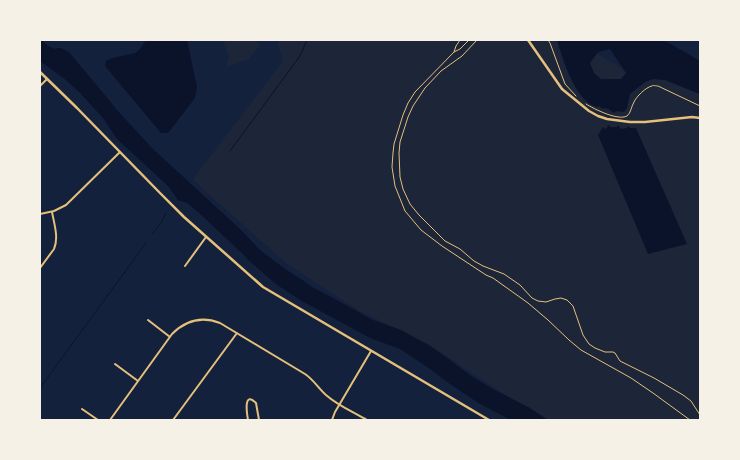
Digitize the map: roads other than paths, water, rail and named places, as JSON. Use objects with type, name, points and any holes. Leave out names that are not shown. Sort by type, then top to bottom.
[{"type":"street","points":[[528,40],[562,89],[589,111],[598,116],[607,119],[630,122],[645,122],[692,117],[700,118]]},
{"type":"street","points":[[40,72],[160,193],[206,237],[263,287],[489,420]]},
{"type":"street","points":[[40,86],[48,79]]},
{"type":"street","points":[[40,214],[52,212],[66,205],[120,152]]},
{"type":"street","points":[[40,268],[55,246],[56,238],[52,212]]},
{"type":"street","points":[[185,266],[206,237]]},
{"type":"street","points":[[148,320],[170,337]]},
{"type":"street","points":[[110,420],[177,329],[188,322],[210,320],[215,321],[237,333],[305,374],[325,394],[367,420]]},
{"type":"street","points":[[174,420],[237,333]]},
{"type":"street","points":[[332,420],[339,404],[371,351]]},
{"type":"street","points":[[115,364],[138,381]]},
{"type":"street","points":[[248,420],[246,406],[250,400],[253,400],[256,403],[259,420]]},
{"type":"street","points":[[82,409],[98,420]]},
{"type":"lane","points":[[454,52],[460,40]]},
{"type":"lane","points":[[469,40],[460,49],[454,52],[415,92],[403,115],[394,144],[392,167],[395,186],[405,211],[421,230],[442,246],[493,278],[528,303],[581,350],[630,378],[690,420]]},
{"type":"waterway","points":[[230,151],[300,56],[307,40]]},
{"type":"waterway","points":[[152,234],[161,223],[166,213]]},
{"type":"waterway","points":[[40,388],[146,243]]}]
